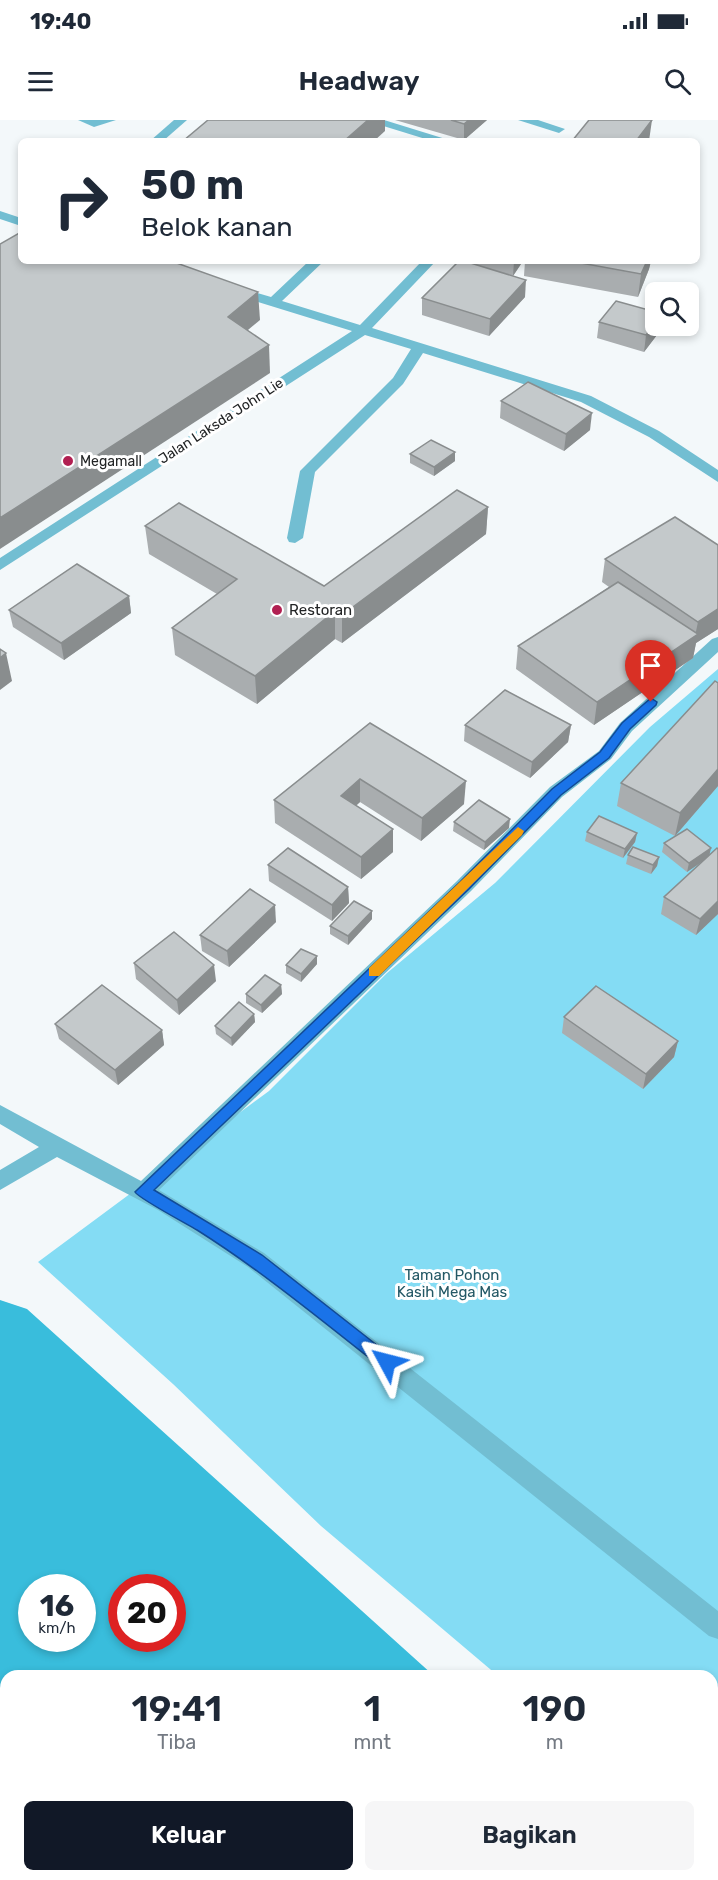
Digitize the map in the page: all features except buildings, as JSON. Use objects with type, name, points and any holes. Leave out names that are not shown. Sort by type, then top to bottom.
[{"type":"lane","points":[[84,120],[94,123],[110,120]]},
{"type":"lane","points":[[160,138],[181,120]]},
{"type":"lane","points":[[369,120],[435,138]]},
{"type":"lane","points":[[524,120],[563,125]]},
{"type":"lane","points":[[550,138],[563,125]]},
{"type":"lane","points":[[0,215],[18,221]]},
{"type":"lane","points":[[273,302],[313,264]]},
{"type":"lane","name":"Jalan Laksda John Lie","points":[[0,565],[363,330],[426,264]]},
{"type":"lane","points":[[219,285],[586,399],[635,421],[679,447],[718,477]]},
{"type":"lane","points":[[295,538],[308,471],[398,381],[420,347]]},
{"type":"lane","points":[[143,1192],[464,886],[556,792],[605,755],[626,726],[718,643]]},
{"type":"lane","points":[[0,1114],[56,1147],[165,1203],[256,1260],[718,1627]]},
{"type":"lane","points":[[0,1181],[56,1147]]},
{"type":"green space","name":"Taman Pohon Kasih Mega Mas","points":[[718,669],[718,1670],[491,1670],[321,1526],[173,1384],[38,1262],[269,1091],[387,973],[495,883],[650,727]]},
{"type":"shaded area","points":[[0,1300],[27,1309],[427,1670],[0,1670]]},
{"type":"slow traffic","points":[[374,972],[518,831]]},
{"type":"place","name":"Megamall","points":[[68,461]]},
{"type":"place","name":"Restoran","points":[[277,610]]},
{"type":"route","points":[[387,1362],[256,1260],[165,1203],[143,1192],[464,886],[556,792],[605,755],[626,726],[651,702]]}]
